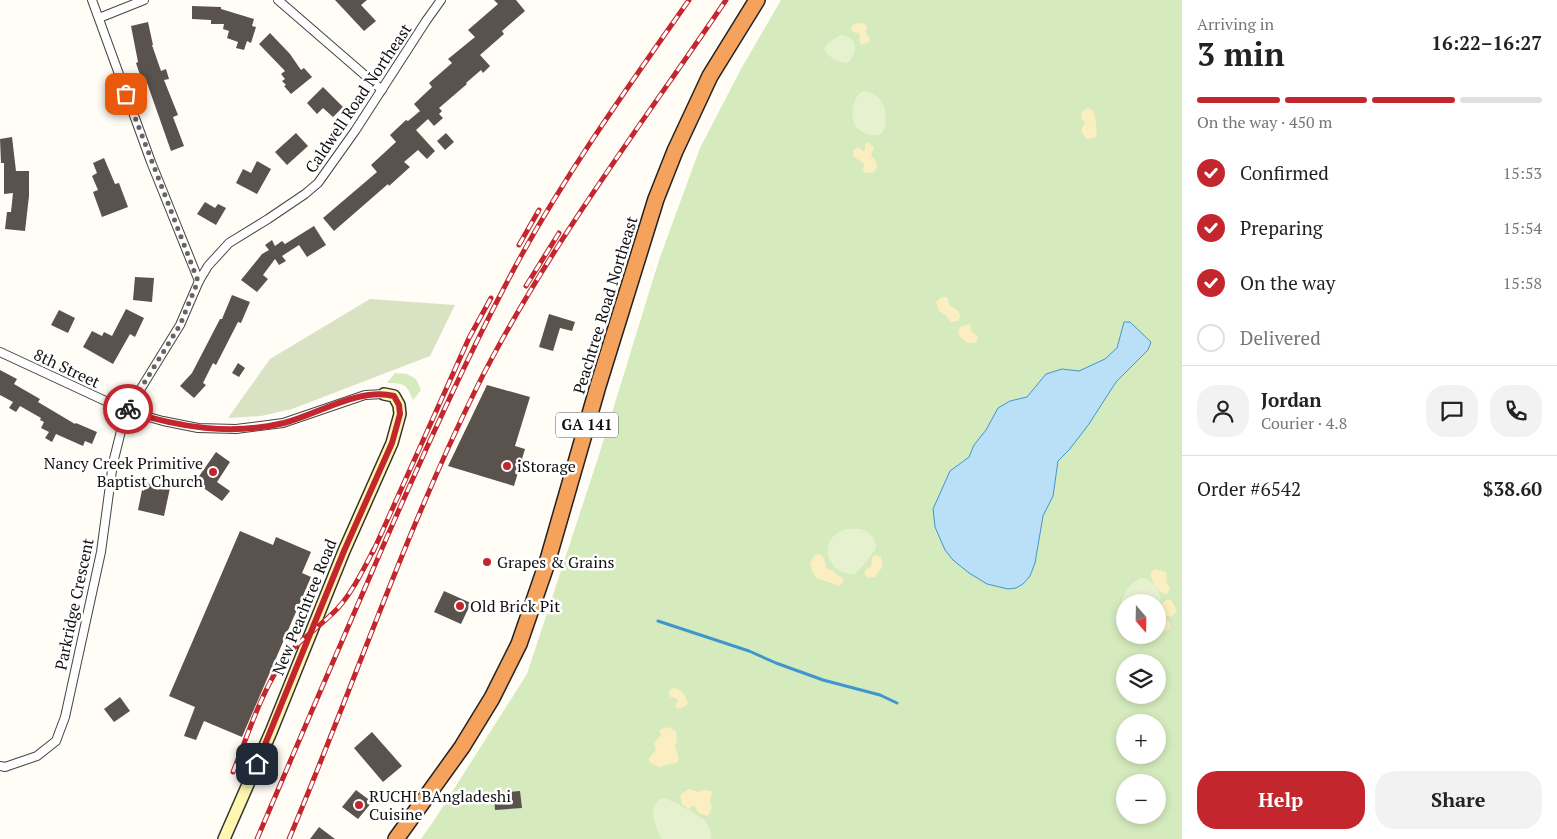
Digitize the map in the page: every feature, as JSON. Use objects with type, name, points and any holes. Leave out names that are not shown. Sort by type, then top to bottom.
[{"type":"highway","name":"Peachtree Road Northeast","points":[[396,839],[462,747],[492,698],[519,644],[547,563],[598,386],[656,199],[675,151],[710,76],[757,0]]},
{"type":"street","points":[[92,0],[151,162],[198,281]]},
{"type":"street","points":[[99,18],[144,0]]},
{"type":"street","points":[[278,0],[382,90]]},
{"type":"street","name":"Caldwell Road Northeast","points":[[127,411],[180,325],[198,281],[208,266],[229,244],[305,194],[318,183],[442,0]]},
{"type":"street","name":"8th Street","points":[[0,352],[127,411],[198,428],[236,429],[283,423],[365,395],[384,394]]},
{"type":"street","name":"New Peachtree Road","points":[[224,839],[344,551],[392,443],[400,414],[399,405],[394,396],[384,394]]},
{"type":"street","name":"Parkridge Crescent","points":[[0,766],[38,756],[56,741],[65,717],[101,552],[113,463],[127,411]]},
{"type":"green space","points":[[781,0],[1182,0],[1182,839],[421,839],[527,674],[599,455],[659,260],[700,148],[741,69]]},
{"type":"green space","points":[[840,35],[846,36],[853,41],[854,54],[848,63],[834,59],[824,49],[828,43]]},
{"type":"green space","points":[[867,91],[879,98],[885,110],[884,130],[879,135],[867,134],[859,130],[853,119],[852,114],[855,100],[861,92]]},
{"type":"green space","points":[[370,299],[455,305],[430,356],[292,409],[261,416],[228,418],[270,359]]},
{"type":"green space","points":[[395,373],[407,374],[416,379],[421,390],[413,400],[409,391],[401,384],[387,383]]},
{"type":"green space","points":[[846,529],[860,529],[868,532],[873,537],[876,545],[875,550],[863,566],[854,574],[845,573],[837,569],[831,563],[828,556],[830,540],[836,534]]},
{"type":"green space","points":[[1140,578],[1150,581],[1160,594],[1124,594],[1135,581]]},
{"type":"green space","points":[[663,798],[672,801],[705,820],[711,833],[711,839],[662,839],[655,823],[653,811],[654,806]]},
{"type":"sand","points":[[859,23],[867,26],[866,34],[870,39],[868,43],[861,44],[859,40],[860,35],[852,31],[851,27]]},
{"type":"sand","points":[[1088,108],[1094,111],[1097,130],[1094,138],[1087,139],[1082,133],[1085,123],[1081,114]]},
{"type":"sand","points":[[866,143],[869,143],[874,148],[871,155],[877,165],[874,172],[866,173],[863,171],[864,164],[853,156],[853,151],[858,147],[864,152]]},
{"type":"sand","points":[[941,297],[947,297],[950,306],[959,312],[960,318],[958,321],[950,322],[947,316],[939,311],[936,302]]},
{"type":"sand","points":[[969,324],[971,331],[978,337],[975,343],[967,343],[958,334],[960,327]]},
{"type":"sand","points":[[819,554],[823,557],[827,569],[843,578],[840,586],[816,578],[810,563],[815,555]]},
{"type":"sand","points":[[876,555],[881,557],[883,566],[875,577],[868,578],[864,573],[867,568],[871,567],[872,557]]},
{"type":"sand","points":[[1154,569],[1166,572],[1167,583],[1170,589],[1167,594],[1158,590],[1154,584],[1150,575]]},
{"type":"sand","points":[[1171,600],[1177,610],[1172,617],[1166,616],[1166,601]]},
{"type":"sand","points":[[1166,619],[1170,623],[1170,629],[1166,630]]},
{"type":"sand","points":[[674,688],[683,693],[688,703],[686,706],[677,709],[675,705],[678,701],[676,698],[670,697],[669,693]]},
{"type":"sand","points":[[668,727],[676,731],[677,741],[675,746],[678,762],[659,767],[649,762],[649,758],[656,750],[654,743],[661,735],[659,730]]},
{"type":"sand","points":[[689,789],[698,792],[703,790],[711,791],[710,801],[712,807],[708,816],[698,813],[695,806],[689,809],[682,804],[680,797],[682,793]]},
{"type":"water","points":[[1124,322],[1130,322],[1151,342],[1148,350],[1116,382],[1089,424],[1058,461],[1053,496],[1043,516],[1035,563],[1030,576],[1023,584],[1016,588],[1008,589],[987,584],[953,560],[945,550],[935,527],[933,509],[950,471],[969,457],[974,445],[986,430],[998,408],[1010,401],[1027,397],[1046,374],[1062,369],[1079,371],[1105,359],[1117,348]]},
{"type":"building","points":[[335,0],[367,0],[361,5],[376,21],[364,31]]},
{"type":"building","points":[[494,0],[516,0],[525,11],[502,31],[504,34],[480,55],[490,66],[483,73],[481,70],[439,108],[442,111],[439,114],[443,118],[434,126],[428,119],[416,130],[435,151],[427,159],[418,150],[404,162],[410,167],[334,231],[323,218],[377,172],[371,165],[396,142],[390,135],[406,120],[408,121],[420,111],[414,104],[432,87],[429,83],[452,63],[448,59],[475,37],[468,30],[498,4]]},
{"type":"building","points":[[192,6],[221,7],[221,9],[254,19],[252,26],[256,27],[251,43],[247,41],[244,50],[236,48],[238,42],[227,38],[229,31],[223,29],[224,24],[211,24],[211,20],[192,19]]},
{"type":"building","points":[[148,22],[152,45],[161,71],[166,69],[169,79],[164,80],[178,115],[173,117],[184,146],[171,151],[146,80],[142,81],[136,63],[138,62],[131,26]]},
{"type":"building","points":[[270,33],[290,54],[301,70],[304,68],[312,77],[291,94],[282,81],[285,79],[281,74],[285,71],[259,44]]},
{"type":"building","points":[[323,87],[343,107],[333,117],[323,108],[317,114],[307,103]]},
{"type":"building","points":[[296,133],[308,146],[287,165],[275,152]]},
{"type":"building","points":[[446,133],[454,142],[445,150],[437,141]]},
{"type":"building","points":[[12,137],[16,171],[29,171],[29,196],[25,231],[5,229],[7,212],[11,212],[13,193],[4,194],[4,163],[1,163],[0,139]]},
{"type":"building","points":[[104,158],[115,184],[119,183],[128,207],[102,217],[93,192],[98,190],[92,176],[97,173],[93,163]]},
{"type":"building","points":[[257,161],[271,169],[257,194],[236,183],[243,169],[251,173]]},
{"type":"building","points":[[205,202],[215,208],[218,204],[226,208],[216,225],[197,214]]},
{"type":"building","points":[[314,226],[326,245],[307,257],[299,245],[282,256],[286,261],[279,265],[275,259],[263,275],[268,279],[257,292],[241,280],[262,254],[269,250],[265,245],[272,240],[275,246],[282,241],[285,244]]},
{"type":"building","points":[[135,277],[154,278],[152,302],[133,300]]},
{"type":"building","points":[[232,295],[250,302],[241,323],[238,322],[216,365],[213,363],[203,383],[206,385],[194,398],[180,386],[192,373],[220,319],[222,319]]},
{"type":"building","points":[[126,309],[144,318],[135,337],[130,334],[113,364],[83,347],[92,331],[102,336],[104,332],[112,336]]},
{"type":"building","points":[[59,310],[75,318],[68,333],[51,325]]},
{"type":"building","points":[[549,314],[575,322],[572,331],[560,328],[553,351],[539,347]]},
{"type":"building","points":[[238,363],[245,368],[239,377],[232,373]]},
{"type":"building","points":[[0,370],[17,379],[14,384],[40,399],[38,402],[75,424],[97,432],[92,444],[85,441],[83,446],[56,434],[52,442],[45,438],[49,432],[41,428],[44,422],[40,420],[41,418],[20,406],[16,412],[9,408],[13,402],[0,395]]},
{"type":"building","points":[[487,385],[530,397],[515,446],[525,449],[514,486],[448,466]]},
{"type":"building","name":"Nancy Creek Primitive Baptist Church","points":[[216,452],[230,462],[217,482],[230,491],[222,501],[195,482]]},
{"type":"building","points":[[146,483],[170,488],[164,516],[138,510],[142,490],[144,491]]},
{"type":"building","points":[[240,531],[273,545],[276,537],[311,552],[302,573],[311,577],[242,737],[204,721],[196,740],[184,736],[195,707],[169,696]]},
{"type":"building","points":[[444,591],[471,603],[461,624],[434,612]]},
{"type":"building","points":[[120,697],[130,711],[114,722],[104,709]]},
{"type":"building","points":[[372,732],[402,766],[383,782],[354,748]]},
{"type":"building","points":[[356,790],[372,802],[358,819],[342,807]]},
{"type":"building","points":[[520,791],[522,808],[495,810],[494,793]]},
{"type":"building","points":[[319,827],[335,839],[310,839]]},
{"type":"waterway","points":[[658,621],[749,651],[823,680],[880,695],[897,703]]},
{"type":"railway","points":[[257,839],[417,469],[464,367],[498,300],[535,232],[576,164],[689,0]]},
{"type":"railway","points":[[289,839],[425,500],[476,389],[503,338],[563,239],[726,0]]},
{"type":"railway","points":[[519,245],[539,210]]},
{"type":"railway","points":[[526,286],[559,233]]},
{"type":"railway","points":[[373,552],[469,338],[491,298]]},
{"type":"railway","points":[[233,772],[256,713],[277,670],[291,651],[338,608],[348,595],[374,549]]},
{"type":"way so far","points":[[126,94],[198,281],[180,325],[128,409]]},
{"type":"place","name":"iStorage","points":[[507,466]]},
{"type":"place","name":"Nancy Creek Primitive Baptist Church","points":[[213,472]]},
{"type":"place","name":"Grapes & Grains","points":[[487,562]]},
{"type":"place","name":"Old Brick Pit","points":[[460,606]]},
{"type":"place","name":"RUCHI BAngladeshi Cuisine","points":[[359,805]]},
{"type":"route","points":[[128,409],[127,411],[145,417],[198,428],[236,429],[283,423],[365,395],[384,394],[394,396],[399,405],[400,414],[392,443],[344,551],[257,764]]}]
